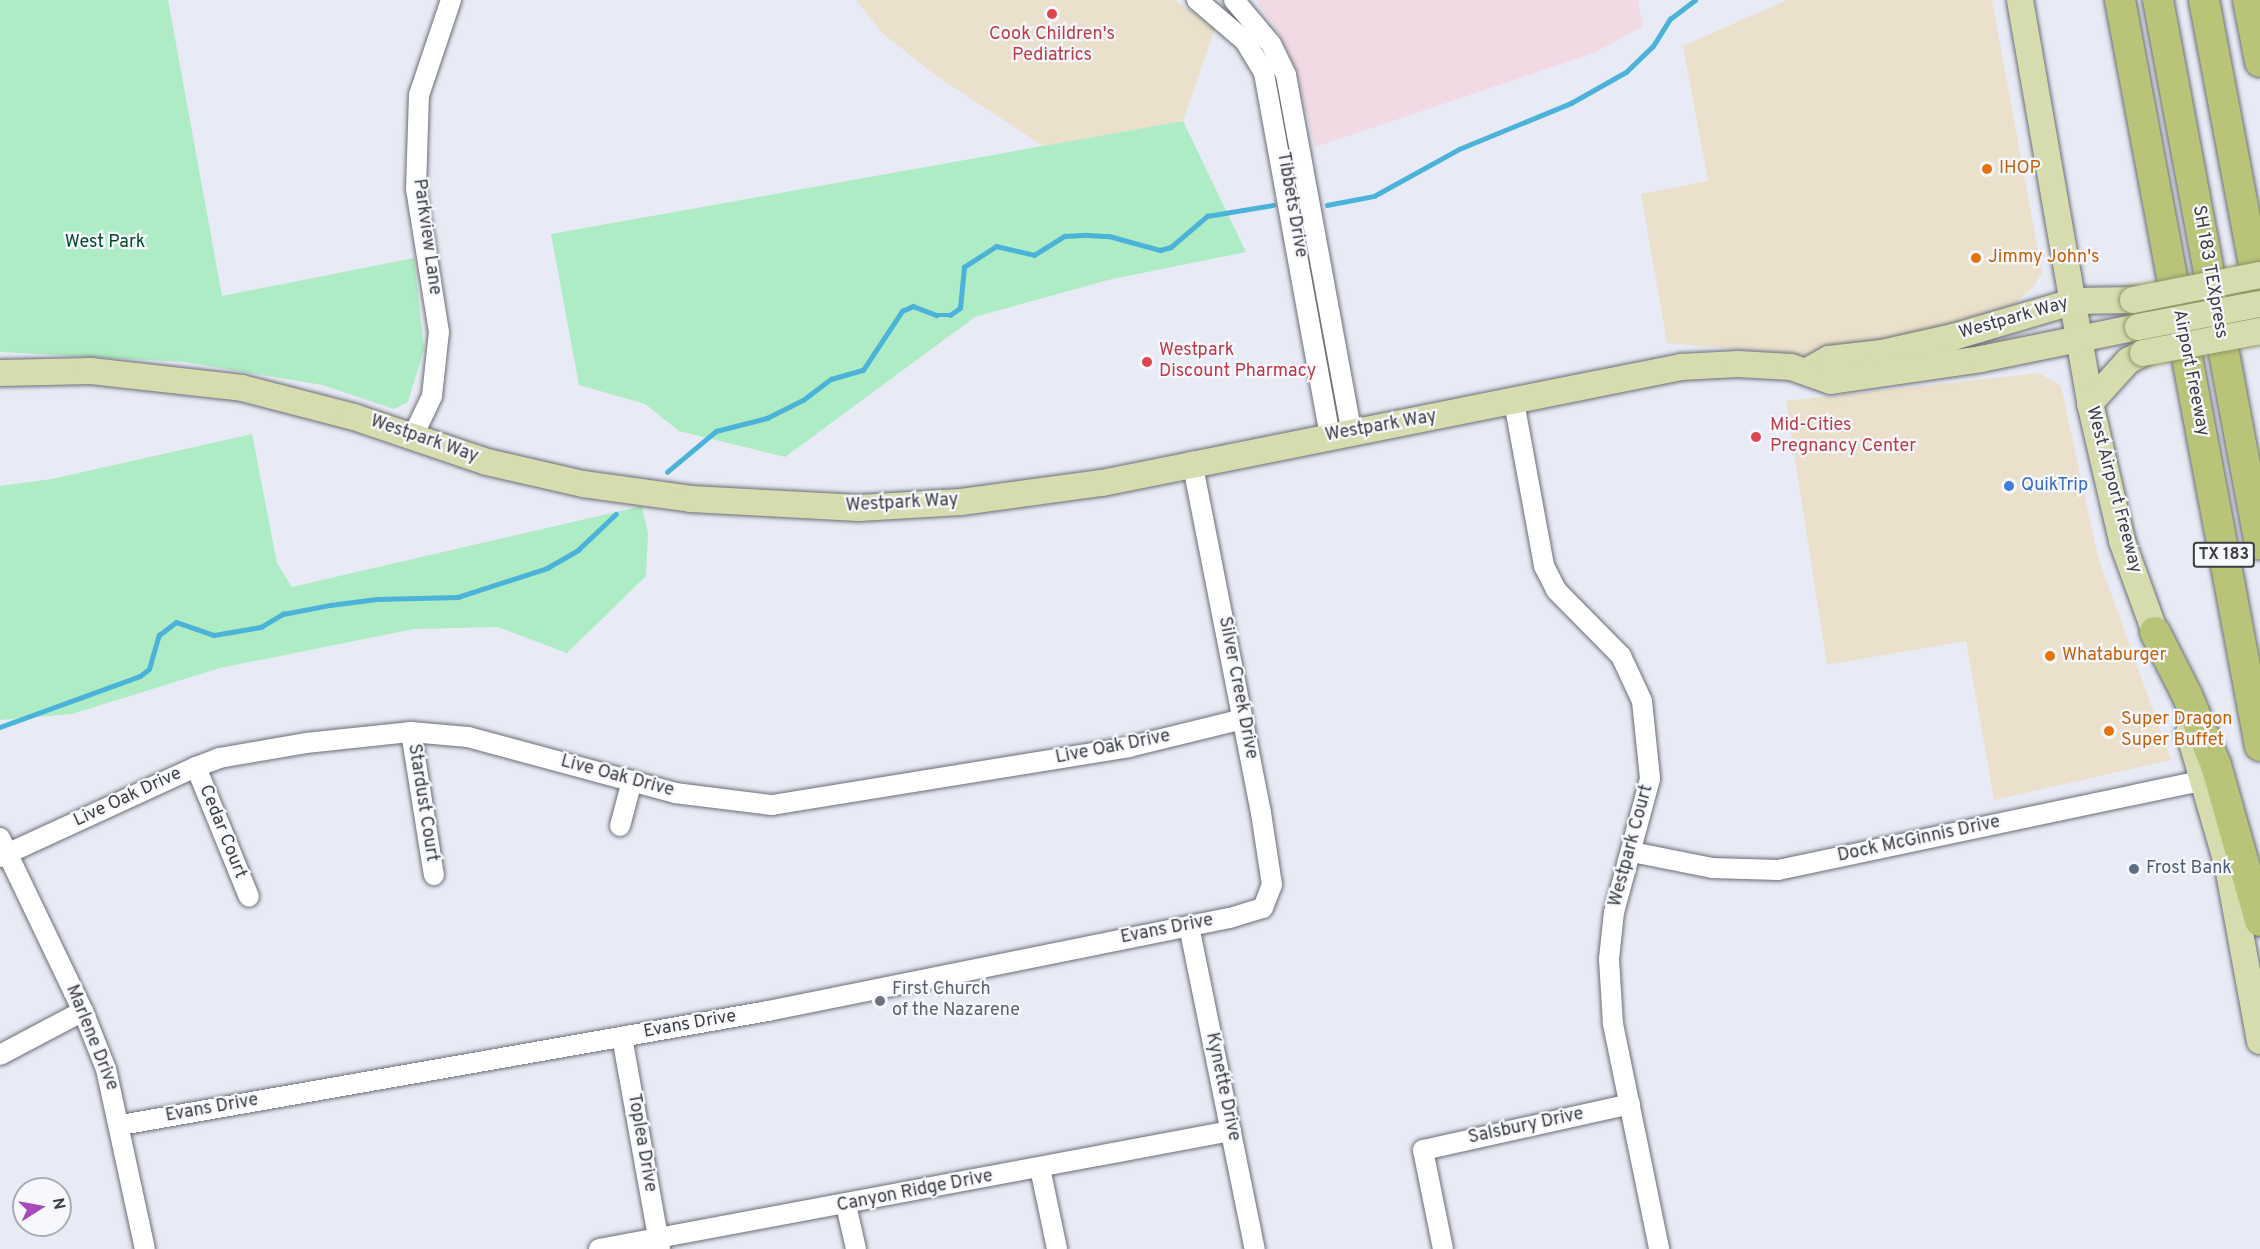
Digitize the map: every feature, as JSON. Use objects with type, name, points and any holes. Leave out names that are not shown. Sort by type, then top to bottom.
[{"type":"highway","points":[[2106,0],[2127,39]]},
{"type":"highway","name":"Airport Freeway","points":[[2120,0],[2260,746]]},
{"type":"highway","name":"SH 183 TEXpress","points":[[2158,0],[2260,545]]},
{"type":"highway","points":[[2204,0],[2260,297]]},
{"type":"highway","points":[[2248,0],[2260,62]]},
{"type":"highway","points":[[2155,632],[2187,695],[2216,765],[2260,921]]},
{"type":"main road","name":"West Airport Freeway","points":[[2020,0],[2082,339],[2090,403],[2122,541],[2205,780],[2228,867],[2260,1041]]},
{"type":"main road","name":"Westpark Way","points":[[1807,371],[1829,359],[1882,353],[1953,337],[2074,301],[2133,300],[2260,275]]},
{"type":"main road","name":"Westpark Way","points":[[0,373],[91,371],[242,388],[354,417],[487,462],[608,489],[660,496],[859,508],[961,502],[1102,483],[1192,462],[1514,402],[1682,367],[1738,364],[1807,371],[1831,381],[2082,339],[2260,304]]},
{"type":"main road","points":[[2090,403],[2128,361],[2143,353],[2260,332]]},
{"type":"street","name":"Parkview Lane","points":[[412,438],[432,396],[439,332],[416,189],[418,95],[450,0]]},
{"type":"street","name":"Tibbets Drive","points":[[1197,0],[1245,41],[1283,110]]},
{"type":"street","name":"Tibbets Drive","points":[[1234,0],[1271,44],[1286,75],[1283,110],[1341,434]]},
{"type":"street","name":"Westpark Court","points":[[1514,402],[1544,566],[1556,590],[1621,656],[1642,701],[1650,779],[1614,912],[1609,959],[1613,1024],[1659,1249]]},
{"type":"street","name":"Silver Creek Drive","points":[[1192,462],[1243,719],[1272,885],[1271,896],[1257,910]]},
{"type":"street","name":"Live Oak Drive","points":[[2,849],[219,758],[306,743],[411,732],[468,737],[675,793],[772,805],[1129,747],[1243,719]]},
{"type":"street","name":"Stardust Court","points":[[411,732],[434,875]]},
{"type":"street","name":"Cedar Court","points":[[195,767],[249,897]]},
{"type":"street","name":"Dock McGinnis Drive","points":[[1632,852],[1712,868],[1778,870],[2205,780]]},
{"type":"street","points":[[620,826],[632,782]]},
{"type":"street","name":"Marlene Drive","points":[[2,849],[83,1011],[106,1069],[121,1125],[145,1249]]},
{"type":"street","name":"Evans Drive","points":[[121,1125],[622,1037],[1189,926],[1257,910]]},
{"type":"street","name":"Kynette Drive","points":[[1189,926],[1256,1249]]},
{"type":"street","points":[[0,1055],[83,1011]]},
{"type":"street","name":"Toplea Drive","points":[[622,1037],[659,1244]]},
{"type":"street","name":"Salsbury Drive","points":[[1443,1249],[1423,1150],[1630,1104]]},
{"type":"street","name":"Canyon Ridge Drive","points":[[599,1249],[659,1244],[846,1205],[1231,1131]]},
{"type":"street","points":[[1040,1168],[1056,1249]]},
{"type":"street","points":[[846,1205],[856,1249]]},
{"type":"shaded area","points":[[856,0],[1175,0],[1215,28],[1183,121],[1043,146],[938,77],[882,33]]},
{"type":"shaded area","points":[[1256,0],[1638,0],[1643,26],[1594,53],[1315,147],[1296,69],[1279,33]]},
{"type":"shaded area","points":[[1787,0],[1992,0],[2042,273],[2034,286],[2010,308],[1890,340],[1806,355],[1667,343],[1641,194],[1708,181],[1683,46]]},
{"type":"shaded area","points":[[2039,373],[2061,386],[2098,557],[2171,760],[1994,800],[1966,641],[1827,665],[1786,401]]},
{"type":"green space","name":"West Park","points":[[0,0],[168,0],[222,296],[414,258],[424,349],[408,402],[394,409],[322,385],[185,362],[0,352]]},
{"type":"green space","points":[[1183,121],[1246,252],[1108,280],[975,317],[785,457],[679,431],[645,404],[579,385],[551,234]]},
{"type":"green space","points":[[252,434],[277,563],[292,587],[642,506],[648,534],[646,576],[567,653],[498,627],[414,629],[220,668],[72,714],[0,720],[0,486],[52,479]]},
{"type":"waterway","points":[[1327,205],[1374,196],[1459,149],[1571,103],[1626,72],[1653,46],[1670,19],[1695,0]]},
{"type":"waterway","points":[[667,472],[716,431],[767,418],[803,400],[831,379],[863,370],[902,311],[913,306],[936,315],[950,315],[960,308],[964,267],[996,246],[1034,255],[1065,236],[1087,235],[1109,236],[1160,250],[1171,247],[1207,216],[1273,205]]},
{"type":"waterway","points":[[0,727],[140,676],[149,669],[159,635],[176,622],[214,635],[261,627],[283,614],[330,605],[377,599],[458,597],[547,568],[578,550],[616,514]]},
{"type":"place","name":"Cook Children's Pediatrics","points":[[1052,14]]},
{"type":"place","name":"IHOP","points":[[1987,169]]},
{"type":"place","name":"Jimmy John's","points":[[1976,258]]},
{"type":"place","name":"Westpark Discount Pharmacy","points":[[1147,362]]},
{"type":"place","name":"Mid-Cities Pregnancy Center","points":[[1756,437]]},
{"type":"place","name":"QuikTrip","points":[[2009,486]]},
{"type":"place","name":"Whataburger","points":[[2050,656]]},
{"type":"place","name":"Super Dragon Super Buffet","points":[[2109,731]]},
{"type":"place","name":"Frost Bank","points":[[2134,869]]},
{"type":"place","name":"First Church of the Nazarene","points":[[880,1001]]}]
